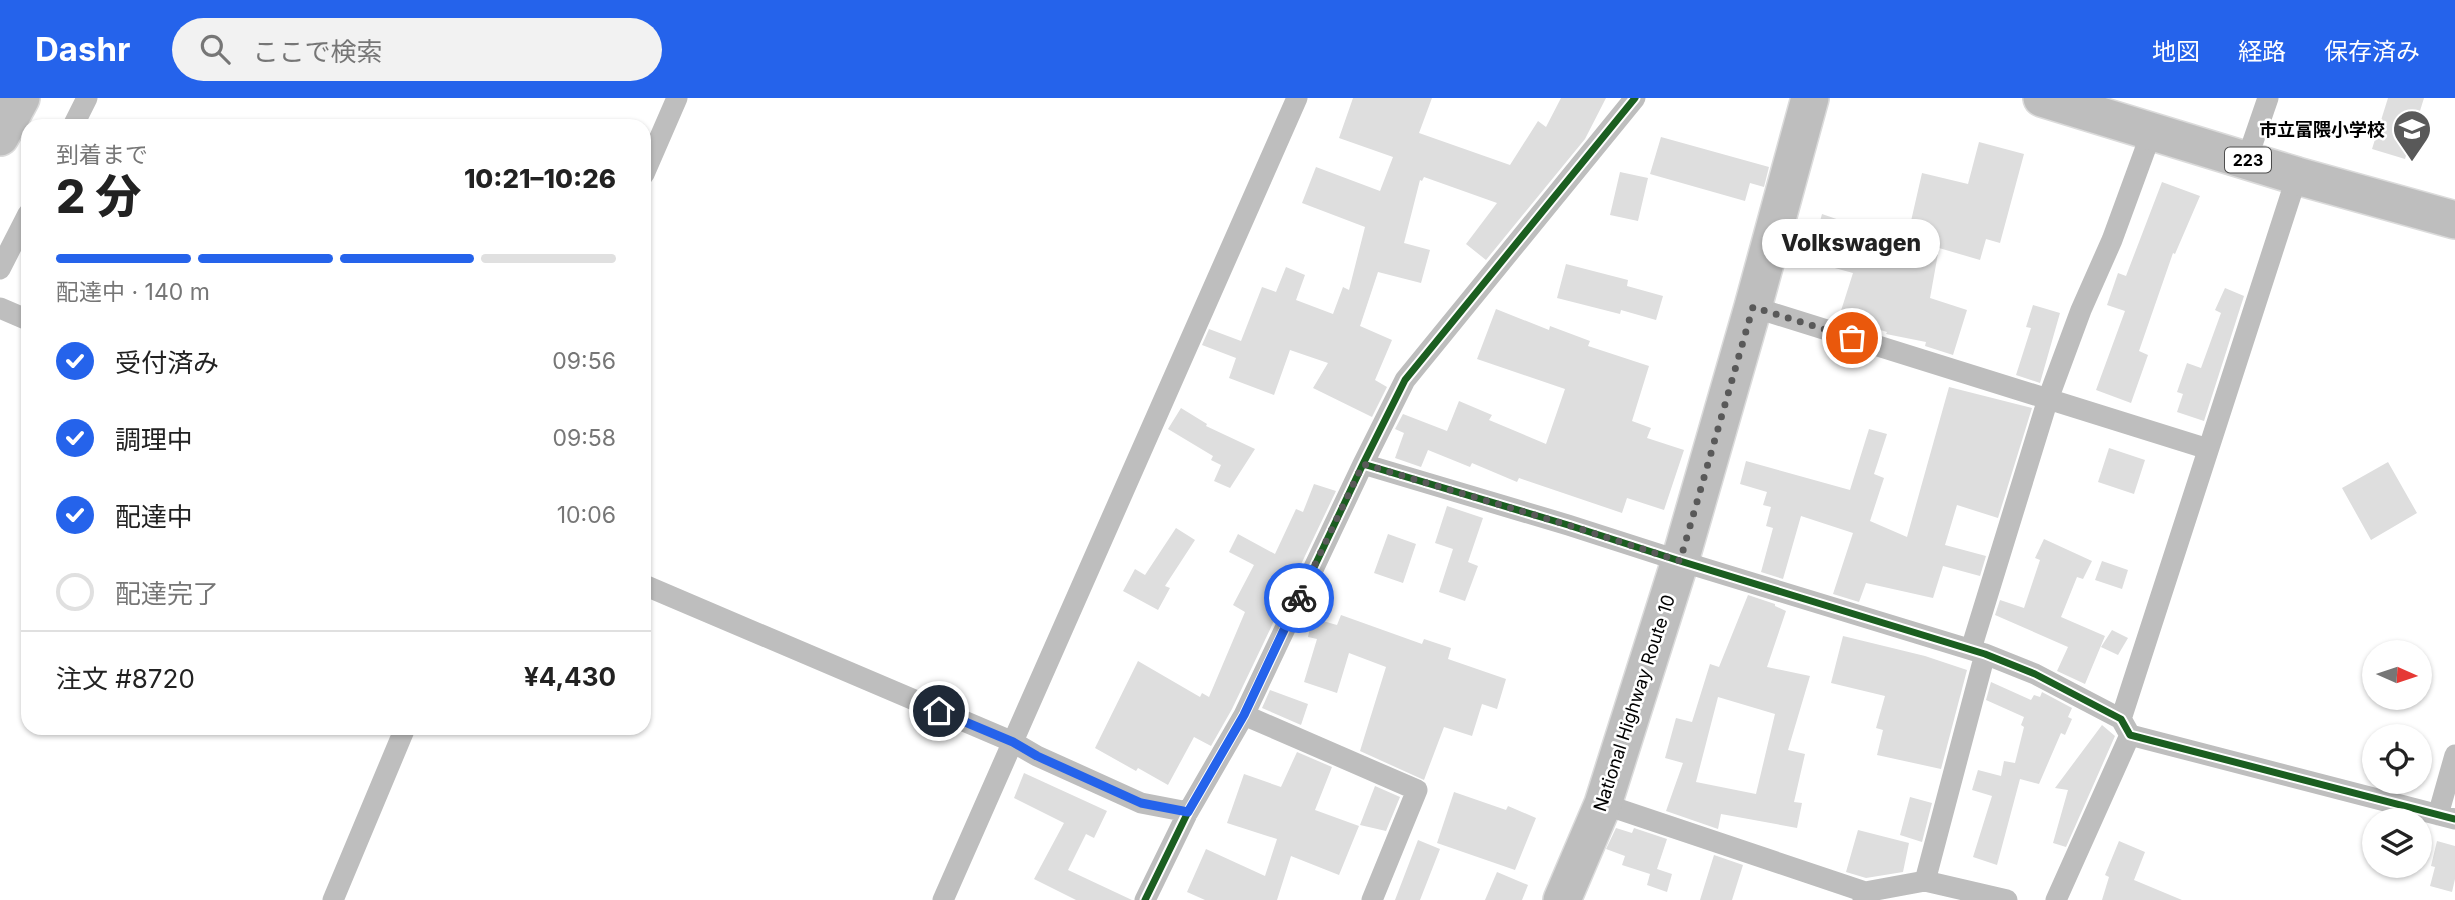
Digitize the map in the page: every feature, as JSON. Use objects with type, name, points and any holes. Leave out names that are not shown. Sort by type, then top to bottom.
[{"type":"highway","points":[[0,137],[21,98]]},
{"type":"highway","name":"National Highway Route 10","points":[[1562,900],[1603,804],[1680,561],[1810,98]]},
{"type":"highway","name":"223","points":[[2055,100],[2297,176],[2455,220]]},
{"type":"street","points":[[76,119],[87,98]]},
{"type":"street","points":[[651,158],[677,98]]},
{"type":"street","points":[[943,900],[1297,98]]},
{"type":"street","points":[[1145,900],[1188,812],[1244,715],[1405,380],[1635,98]]},
{"type":"street","points":[[2247,159],[2268,98]]},
{"type":"street","points":[[1926,881],[1978,652],[2048,399],[2081,310],[2112,240],[2152,131]]},
{"type":"street","points":[[2056,900],[2125,727],[2207,449],[2297,176]]},
{"type":"street","points":[[0,269],[21,228]]},
{"type":"street","points":[[1753,307],[2207,449]]},
{"type":"street","points":[[0,308],[21,317]]},
{"type":"street","points":[[1363,464],[1978,652],[2035,674],[2125,727],[2447,817],[2455,755]]},
{"type":"street","points":[[651,588],[1013,742],[1037,756],[1141,803],[1188,812]]},
{"type":"street","points":[[1244,715],[1418,790],[1372,900]]},
{"type":"street","points":[[333,900],[402,735]]},
{"type":"street","points":[[1603,804],[1864,896],[1926,881],[2007,900]]},
{"type":"building","points":[[1353,98],[1432,98],[1419,133],[1510,165],[1538,121],[1546,127],[1561,98],[1606,98],[1585,139],[1486,260],[1466,244],[1497,203],[1424,177],[1420,180],[1404,243],[1430,250],[1421,283],[1378,272],[1360,326],[1392,340],[1375,380],[1387,387],[1372,417],[1313,388],[1328,363],[1290,350],[1274,395],[1229,378],[1236,358],[1202,345],[1209,329],[1241,341],[1262,287],[1276,292],[1286,267],[1305,275],[1296,300],[1333,314],[1343,287],[1349,290],[1365,227],[1302,203],[1316,167],[1380,191],[1393,157],[1339,138]]},
{"type":"building","points":[[2388,98],[2424,98],[2405,159],[2372,149]]},
{"type":"building","points":[[1661,137],[1769,167],[1764,187],[1750,183],[1745,201],[1650,174]]},
{"type":"building","points":[[1979,142],[2024,154],[2000,243],[1986,239],[1980,260],[1939,248],[1930,298],[1967,310],[1953,355],[1925,346],[1926,342],[1886,334],[1887,332],[1839,317],[1853,273],[1809,261],[1822,214],[1906,243],[1922,173],[1968,184]]},
{"type":"building","points":[[1620,172],[1648,178],[1638,221],[1610,215]]},
{"type":"building","points":[[2162,182],[2200,196],[2175,254],[2173,253],[2139,351],[2148,355],[2131,403],[2096,390],[2125,311],[2107,305],[2118,273],[2126,276]]},
{"type":"building","points":[[1566,264],[1628,280],[1627,286],[1663,296],[1656,320],[1621,310],[1620,314],[1557,298]]},
{"type":"building","points":[[2225,288],[2244,296],[2204,421],[2177,412],[2183,394],[2177,392],[2187,363],[2201,368],[2221,313],[2215,310]]},
{"type":"building","points":[[2033,305],[2060,313],[2040,383],[2016,375],[2031,328],[2026,327]]},
{"type":"building","points":[[1496,309],[1549,330],[1550,326],[1590,341],[1588,346],[1649,366],[1632,421],[1651,428],[1647,438],[1684,450],[1664,510],[1627,498],[1622,513],[1519,478],[1517,482],[1472,463],[1470,467],[1428,450],[1421,467],[1395,458],[1404,433],[1395,429],[1403,414],[1447,431],[1459,401],[1492,415],[1489,420],[1546,444],[1565,389],[1477,359]]},
{"type":"building","points":[[1949,387],[2032,408],[1998,518],[1957,505],[1945,545],[1986,556],[1980,576],[1943,566],[1933,598],[1866,583],[1859,602],[1833,594],[1853,533],[1801,516],[1783,579],[1761,572],[1773,528],[1766,526],[1771,507],[1763,505],[1767,492],[1740,484],[1746,461],[1850,490],[1869,429],[1887,434],[1874,474],[1884,478],[1870,521],[1907,537]]},
{"type":"building","points":[[1181,408],[1207,424],[1206,426],[1255,449],[1230,488],[1214,481],[1221,465],[1211,460],[1213,456],[1168,429]]},
{"type":"building","points":[[2109,448],[2145,460],[2134,494],[2098,482]]},
{"type":"building","points":[[2388,462],[2417,513],[2371,540],[2342,488]]},
{"type":"building","points":[[1314,484],[1336,491],[1232,709],[1211,746],[1194,737],[1168,785],[1095,748],[1138,661],[1200,697],[1202,693],[1209,697],[1245,612],[1233,605],[1254,565],[1229,552],[1238,534],[1275,554],[1296,509],[1303,512]]},
{"type":"building","points":[[1447,506],[1483,518],[1468,562],[1478,566],[1465,601],[1439,592],[1453,549],[1435,543]]},
{"type":"building","points":[[1176,528],[1195,540],[1165,586],[1170,588],[1158,610],[1123,591],[1135,569],[1145,575]]},
{"type":"building","points":[[1388,534],[1416,544],[1403,583],[1374,573]]},
{"type":"building","points":[[2044,539],[2092,561],[2083,579],[2077,577],[2061,617],[2105,636],[2085,684],[2057,671],[2068,647],[1995,615],[2000,600],[2024,608],[2040,560],[2035,558]]},
{"type":"building","points":[[2102,561],[2128,570],[2122,589],[2095,580]]},
{"type":"building","points":[[1748,595],[1775,604],[1786,611],[1767,667],[1810,676],[1788,750],[1805,754],[1794,802],[1802,803],[1797,828],[1721,814],[1718,829],[1666,811],[1683,763],[1665,758],[1676,718],[1692,722],[1710,664],[1719,667]],"holes":[[[1718,697],[1775,714],[1756,794],[1696,782]]]},
{"type":"building","points":[[1341,615],[1422,644],[1424,639],[1451,648],[1448,659],[1506,679],[1497,709],[1482,704],[1472,736],[1444,727],[1424,780],[1360,751],[1386,667],[1349,653],[1337,693],[1304,682],[1317,639],[1308,637],[1312,618],[1337,625]]},
{"type":"building","points":[[2112,630],[2128,638],[2118,655],[2101,647]]},
{"type":"building","points":[[1843,636],[1925,656],[1967,670],[1941,769],[1877,755],[1883,730],[1876,728],[1885,696],[1831,683]]},
{"type":"building","points":[[1991,682],[2031,700],[2034,695],[2040,697],[2042,692],[2072,708],[2068,717],[2072,719],[2065,735],[2061,733],[2039,784],[2020,779],[1997,865],[1973,857],[1992,796],[1972,790],[1978,770],[2001,776],[2004,761],[2015,763],[2024,717],[1986,700]]},
{"type":"building","points":[[1270,690],[1308,704],[1301,725],[1262,708]]},
{"type":"building","points":[[2102,725],[2115,736],[2066,847],[2053,843],[2068,790],[2055,788]]},
{"type":"building","points":[[1297,752],[1332,767],[1315,810],[1359,826],[1339,875],[1291,856],[1277,900],[1205,900],[1187,892],[1206,849],[1265,876],[1277,839],[1227,823],[1244,774],[1281,787]]},
{"type":"building","points":[[1024,773],[1107,811],[1094,838],[1086,834],[1068,870],[1132,900],[1076,900],[1034,879],[1064,823],[1014,798]]},
{"type":"building","points":[[1375,786],[1400,797],[1386,831],[1360,825]]},
{"type":"building","points":[[1454,792],[1506,810],[1508,806],[1536,818],[1515,870],[1437,843]]},
{"type":"building","points":[[1910,797],[1932,803],[1922,842],[1900,835]]},
{"type":"building","points":[[1616,828],[1632,833],[1634,828],[1667,839],[1657,869],[1672,874],[1667,892],[1647,885],[1650,874],[1622,865],[1625,856],[1606,849]]},
{"type":"building","points":[[1858,830],[1909,843],[1903,872],[1866,878],[1846,872]]},
{"type":"building","points":[[1418,840],[1440,849],[1420,900],[1395,900]]},
{"type":"building","points":[[2119,841],[2145,852],[2134,880],[2182,900],[2102,900],[2109,877],[2105,875]]},
{"type":"building","points":[[2437,841],[2455,846],[2455,879],[2452,892],[2430,886],[2435,867],[2432,866]]},
{"type":"building","points":[[1714,855],[1743,865],[1732,900],[1700,900]]},
{"type":"building","points":[[1497,872],[1528,885],[1522,900],[1485,900]]},
{"type":"cycle path","points":[[1145,900],[1188,812],[1244,715],[1405,380],[1635,98]]},
{"type":"cycle path","points":[[1363,464],[1985,654],[2035,674],[2121,719],[2130,735],[2455,819]]},
{"type":"way so far","points":[[1299,598],[1363,464],[1680,561],[1753,307],[1852,338]]},
{"type":"place","name":"市立富隈小学校","points":[[2412,163]]},
{"type":"place","name":"Volkswagen","points":[[1852,338]]},
{"type":"route","points":[[939,711],[1013,742],[1037,756],[1141,803],[1188,812],[1244,715],[1299,598]]}]
